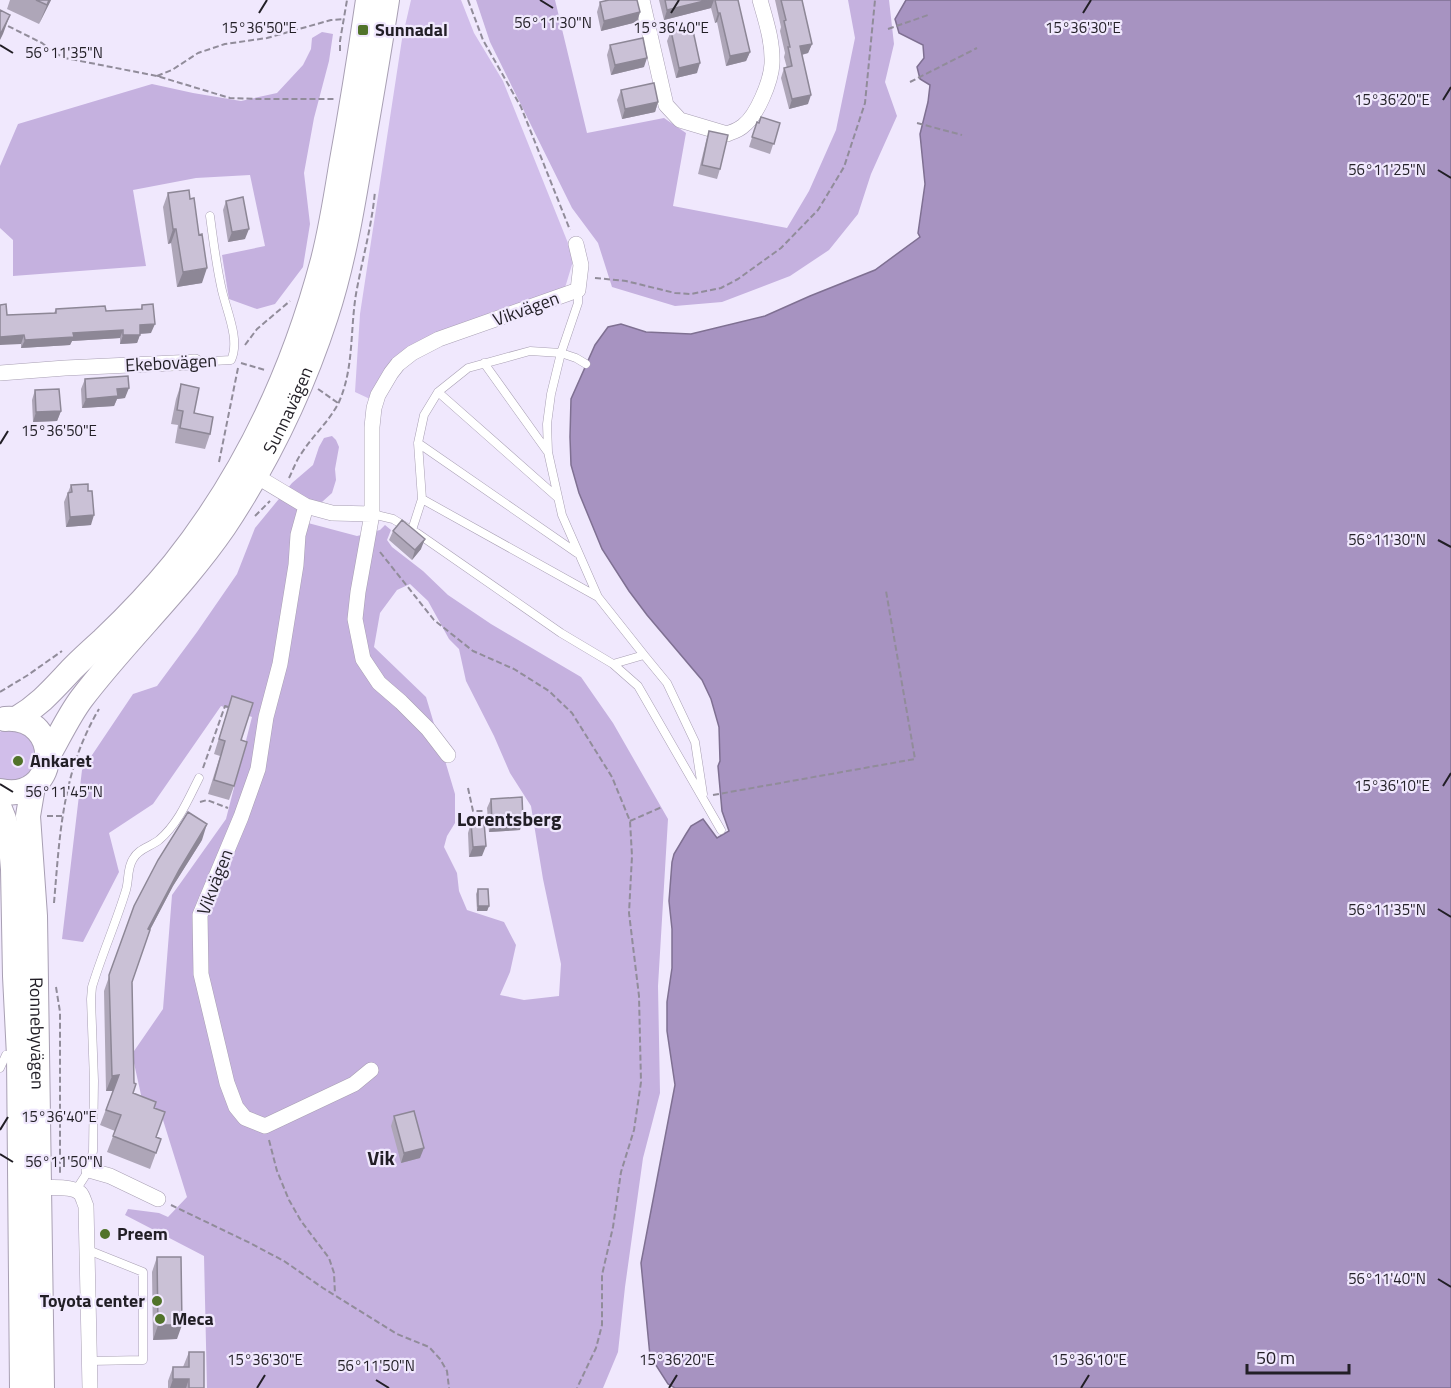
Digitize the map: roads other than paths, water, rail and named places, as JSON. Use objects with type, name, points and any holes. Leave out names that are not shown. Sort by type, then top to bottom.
[{"type":"highway","name":"Sunnavägen","points":[[8,720],[42,701],[133,610],[168,571],[217,504],[265,418],[301,332],[323,259],[348,126],[368,0]]},
{"type":"highway","name":"Sunnavägen","points":[[33,786],[44,773],[48,756],[81,699],[194,568],[225,524],[256,476],[285,419],[329,305],[343,254],[387,0]]},
{"type":"highway","points":[[8,720],[27,722],[37,729],[44,739],[48,756]]},
{"type":"highway","points":[[0,791],[19,792],[33,786]]},
{"type":"highway","name":"Ronnebyvägen","points":[[33,786],[28,816],[35,916],[42,1388]]},
{"type":"highway","name":"Ronnebyvägen","points":[[0,809],[11,846],[19,1056],[40,1188],[22,1388]]},
{"type":"street","points":[[642,0],[666,105],[680,120],[726,134],[743,127],[755,113],[763,96],[772,65],[770,36],[760,0]]},
{"type":"street","points":[[576,244],[581,265],[579,283]]},
{"type":"street","name":"Vikvägen","points":[[448,755],[428,729],[379,683],[363,659],[355,619],[372,514],[372,416],[384,383],[398,364],[412,353],[439,339],[579,283]]},
{"type":"street","name":"Ekebovägen","points":[[0,373],[195,362]]},
{"type":"street","points":[[256,476],[306,506],[332,513],[372,514]]},
{"type":"street","name":"Vikvägen","points":[[306,506],[298,535],[296,565],[258,769],[241,817],[200,915],[201,974],[227,1083],[236,1107],[245,1118],[265,1126],[354,1084],[371,1070]]},
{"type":"street","points":[[89,1170],[110,1176],[158,1199]]},
{"type":"street","points":[[40,1188],[76,1190],[81,1194],[86,1206],[90,1388]]},
{"type":"lane","name":"Ekebovägen","points":[[195,362],[235,361],[234,339],[221,288],[210,216]]},
{"type":"lane","points":[[579,283],[578,303],[561,354],[551,394],[547,424],[548,452],[562,515],[598,597],[667,683],[695,742],[704,800]]},
{"type":"lane","points":[[412,530],[422,499],[418,443],[424,415],[438,392],[468,368],[530,351],[561,354],[576,358],[586,364]]},
{"type":"lane","points":[[484,363],[548,452]]},
{"type":"lane","points":[[438,392],[558,498]]},
{"type":"lane","points":[[418,443],[578,553]]},
{"type":"lane","points":[[422,499],[598,597]]},
{"type":"lane","points":[[372,514],[393,519],[412,530],[561,633],[613,663],[638,686],[721,830]]},
{"type":"lane","points":[[613,663],[644,655]]},
{"type":"lane","points":[[76,1190],[89,1170],[93,1151],[92,987],[126,890],[133,858],[171,828],[199,778]]},
{"type":"lane","points":[[0,1068],[6,1055]]},
{"type":"lane","points":[[88,1250],[143,1272],[143,1360],[90,1361]]},
{"type":"place","name":"Sunnadal","points":[[363,30]]},
{"type":"place","name":"Ankaret","points":[[18,761]]},
{"type":"place","name":"Preem","points":[[105,1234]]},
{"type":"place","name":"Toyota center","points":[[157,1301]]},
{"type":"place","name":"Meca","points":[[160,1319]]},
{"type":"district","name":"Lorentsberg","points":[[509,819]]},
{"type":"district","name":"Vik","points":[[381,1158]]}]
